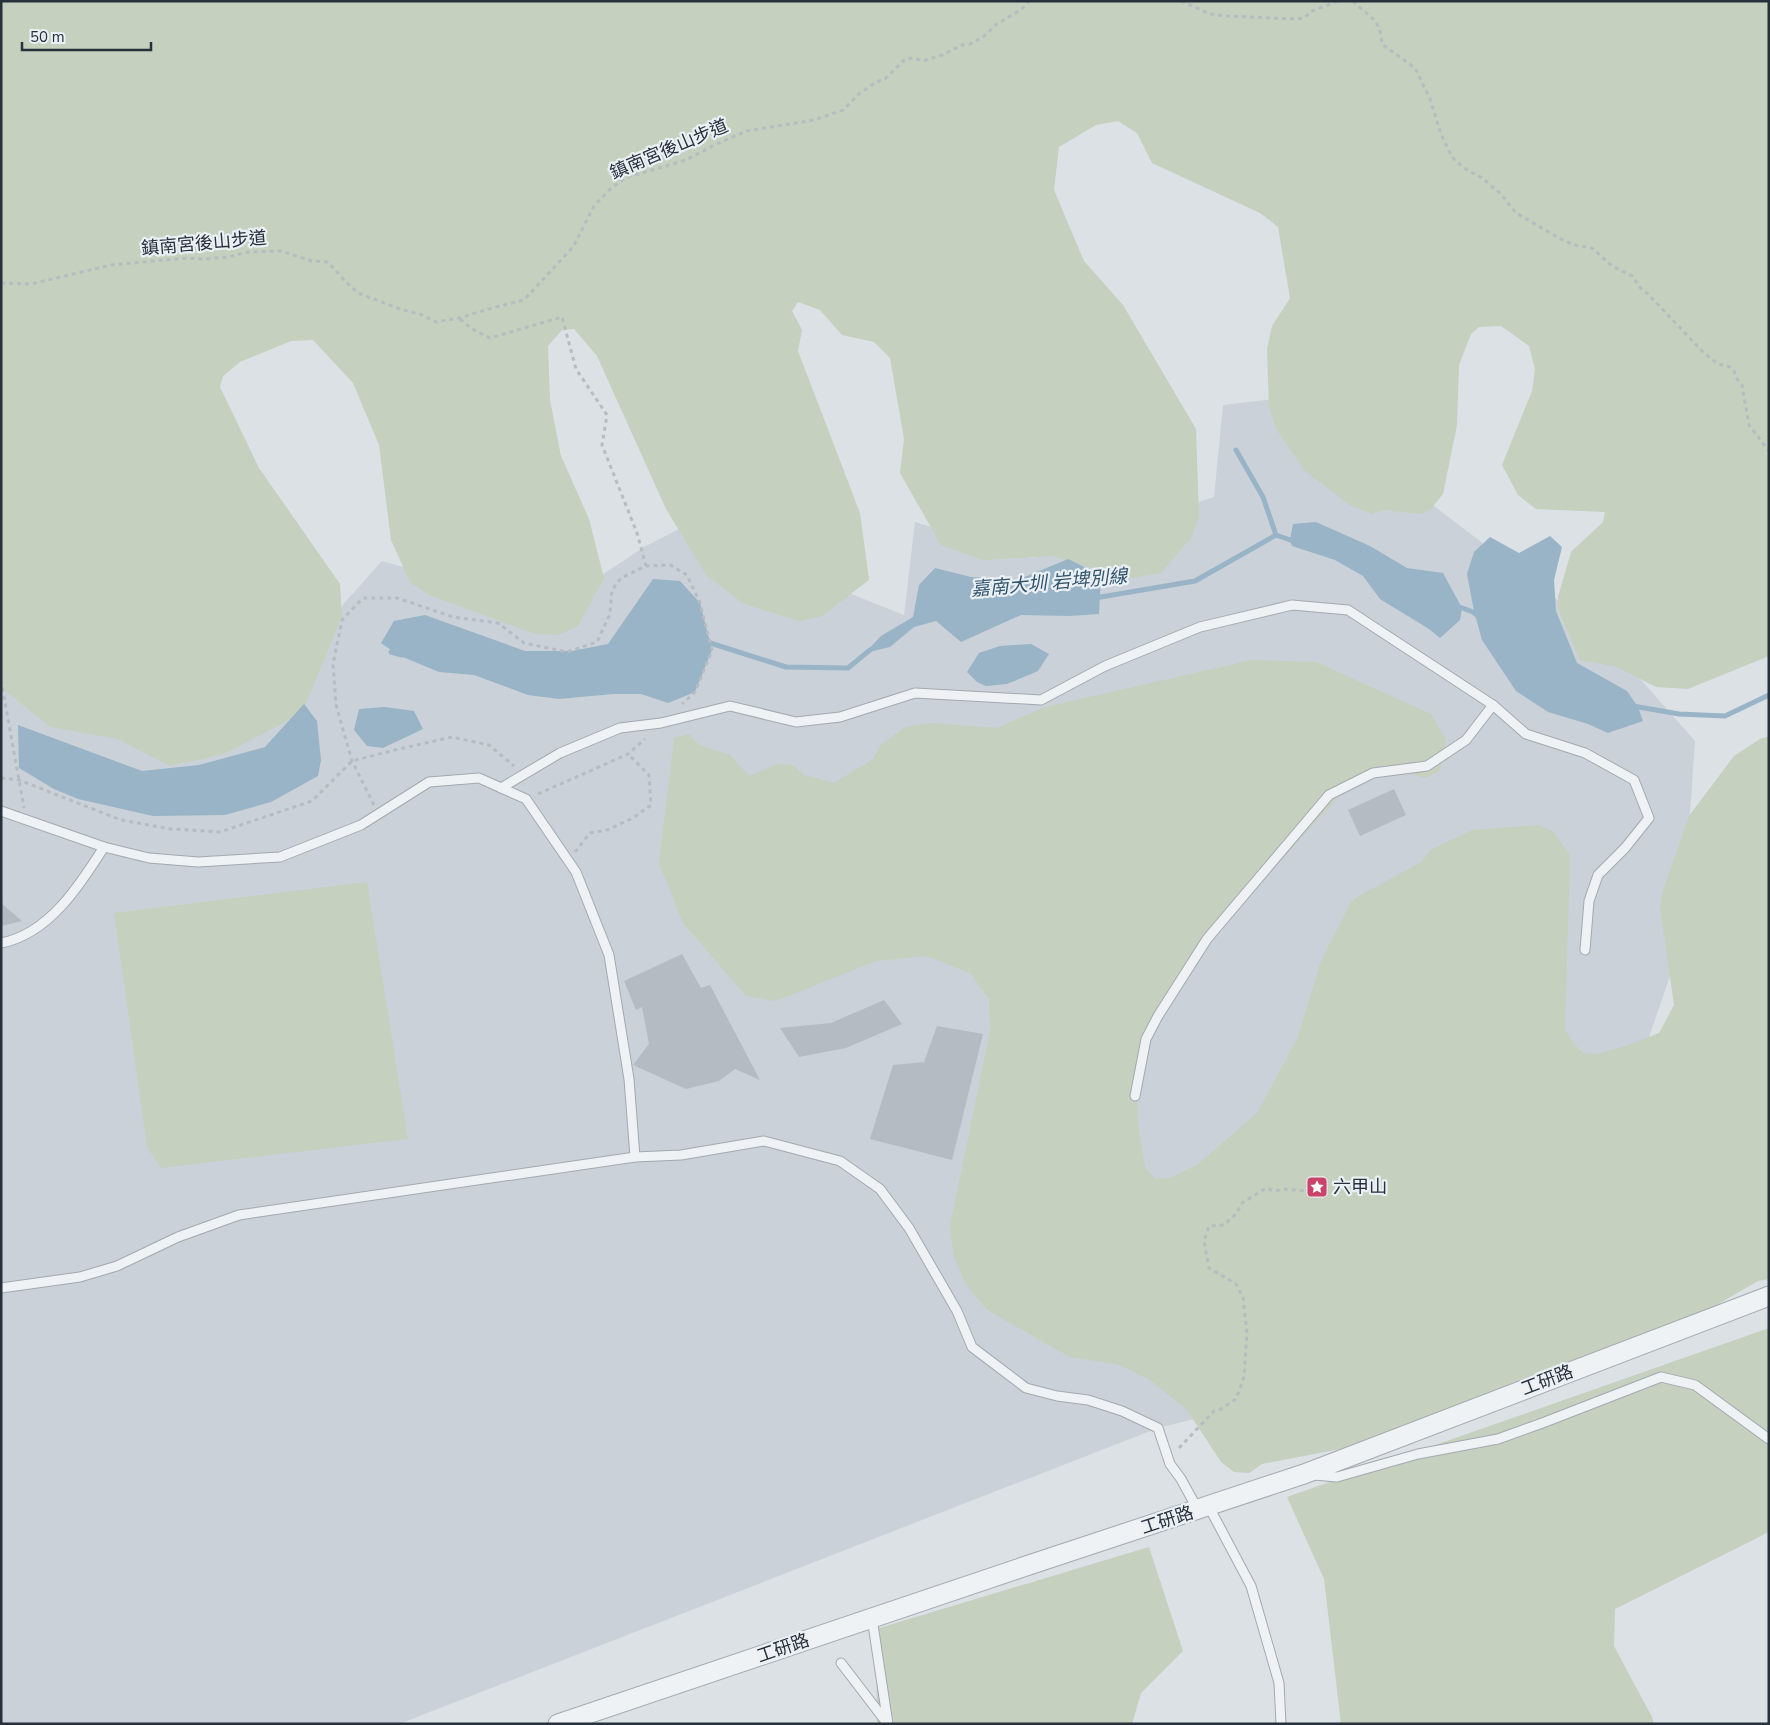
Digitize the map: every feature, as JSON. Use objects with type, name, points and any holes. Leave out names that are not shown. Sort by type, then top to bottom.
[{"type":"street","name":"工研路","points":[[562,1723],[1304,1474],[1769,1296]]},
{"type":"lane","points":[[501,788],[560,753],[620,728],[661,723],[730,706],[796,722],[840,717],[915,693],[1041,700],[1105,666],[1200,627],[1292,605],[1348,610],[1492,705],[1526,734],[1585,753],[1634,780],[1648,818],[1625,848],[1598,875],[1589,901],[1585,950]]},
{"type":"lane","points":[[1135,1096],[1146,1039],[1168,1000],[1207,939],[1329,795],[1373,773],[1427,766],[1466,740],[1492,705]]},
{"type":"lane","points":[[1,811],[26,818],[104,847],[149,858],[198,862],[280,857],[362,825],[429,782],[479,778],[526,799],[576,872],[609,955],[629,1079],[635,1157]]},
{"type":"lane","points":[[1,943],[11,941],[45,923],[85,878],[104,847]]},
{"type":"lane","points":[[1,1288],[80,1277],[117,1266],[178,1237],[240,1215],[635,1157],[681,1155],[764,1141],[840,1161],[880,1189],[909,1228],[957,1311],[972,1347],[1026,1388],[1057,1396],[1088,1400],[1122,1411],[1158,1428],[1170,1464],[1203,1509],[1251,1586],[1279,1683],[1281,1724]]},
{"type":"lane","points":[[1304,1474],[1337,1477],[1418,1454],[1498,1439],[1661,1377],[1695,1385],[1769,1439]]},
{"type":"lane","points":[[872,1618],[887,1724]]},
{"type":"lane","points":[[841,1663],[887,1724]]},
{"type":"path","name":"鎮南宮後山步道","points":[[1,283],[31,284],[111,266],[187,258],[228,257],[248,252],[281,251],[312,261],[328,262],[358,293],[400,309],[422,315],[436,322],[459,318],[524,300],[573,247],[594,206],[608,191],[625,178],[686,160],[716,144],[747,131],[814,120],[843,110],[859,94],[876,82],[885,79],[905,59],[914,58],[923,61],[942,55],[962,45],[970,44],[982,37],[997,24],[1022,9],[1029,1]]},
{"type":"path","points":[[1181,1],[1210,14],[1296,19],[1304,18],[1312,11],[1338,1]]},
{"type":"path","points":[[1353,1],[1378,24],[1381,31],[1382,44],[1415,68],[1430,99],[1441,134],[1452,157],[1464,168],[1482,178],[1500,193],[1516,213],[1574,245],[1592,248],[1612,266],[1632,276],[1642,290],[1704,353],[1718,364],[1730,367],[1742,385],[1750,425],[1769,452]]},
{"type":"path","points":[[459,318],[472,329],[490,338],[562,317],[576,369],[607,415],[602,445],[637,533],[646,566]]},
{"type":"path","points":[[378,814],[352,761],[336,705],[333,664],[342,620],[363,598],[397,598],[454,617],[498,623],[524,643],[567,652],[597,642],[610,614],[612,590],[621,578],[646,566],[670,565],[687,575],[700,603],[712,650],[695,692],[682,704]]},
{"type":"path","points":[[1,680],[26,818]]},
{"type":"path","points":[[526,799],[628,754],[661,723]]},
{"type":"path","points":[[1,778],[19,780],[121,820],[171,828],[220,832],[312,801],[352,761],[452,737],[489,745],[524,774]]},
{"type":"path","points":[[568,860],[590,833],[607,830],[633,818],[651,805],[649,775],[628,754]]},
{"type":"path","points":[[1170,1464],[1181,1444],[1214,1411],[1221,1409],[1236,1398],[1244,1377],[1247,1333],[1243,1297],[1236,1284],[1209,1268],[1204,1241],[1209,1226],[1224,1225],[1236,1214],[1242,1203],[1266,1188],[1274,1191],[1285,1189],[1306,1190]]},
{"type":"shaded area","points":[[1291,397],[1598,631],[1695,741],[1681,944],[1635,1078],[1312,1390],[1158,1428],[399,1724],[1,1724],[1,643],[339,609],[382,561],[551,609],[644,547],[683,527],[904,615],[915,522],[1032,558],[1214,497],[1223,405]]},
{"type":"green space","points":[[1,1],[1769,1],[1769,656],[1688,689],[1656,687],[1617,667],[1580,660],[1558,609],[1558,597],[1571,552],[1603,522],[1605,512],[1536,509],[1518,495],[1502,465],[1532,391],[1535,369],[1529,346],[1501,326],[1479,327],[1471,334],[1459,365],[1457,425],[1443,494],[1431,509],[1421,514],[1383,510],[1372,514],[1350,505],[1304,470],[1277,430],[1269,407],[1267,349],[1272,326],[1290,298],[1278,227],[1260,213],[1152,163],[1137,133],[1118,121],[1096,125],[1059,147],[1054,190],[1084,261],[1123,305],[1196,429],[1199,517],[1191,538],[1161,573],[1127,579],[1054,556],[983,560],[941,545],[900,473],[904,439],[890,358],[874,342],[842,335],[820,310],[798,302],[792,311],[802,330],[798,351],[860,513],[869,580],[822,616],[800,621],[744,604],[707,576],[666,509],[597,356],[574,329],[562,330],[548,346],[550,400],[561,456],[589,519],[604,578],[578,626],[558,635],[535,634],[429,595],[410,582],[391,540],[379,445],[353,383],[313,340],[291,341],[240,362],[223,376],[220,387],[259,468],[340,584],[342,616],[302,713],[224,754],[170,766],[118,739],[51,727],[1,688]]},
{"type":"green space","points":[[1252,660],[1316,662],[1431,714],[1446,740],[1440,770],[1426,778],[1382,765],[1355,779],[1211,936],[1154,1028],[1138,1091],[1138,1122],[1145,1167],[1155,1179],[1170,1178],[1197,1165],[1257,1113],[1298,1037],[1321,961],[1352,900],[1421,862],[1432,849],[1473,830],[1538,825],[1553,831],[1570,855],[1565,1030],[1576,1046],[1585,1053],[1601,1053],[1659,1033],[1674,1005],[1660,907],[1663,891],[1689,816],[1734,756],[1760,739],[1769,736],[1769,1279],[1758,1281],[1694,1318],[1634,1338],[1593,1360],[1361,1445],[1262,1464],[1249,1473],[1234,1472],[1221,1462],[1187,1410],[1150,1380],[1120,1365],[1070,1357],[987,1310],[967,1286],[954,1258],[950,1226],[990,1031],[989,999],[970,973],[926,956],[876,961],[776,1001],[746,996],[683,923],[659,863],[674,738],[689,734],[699,745],[730,755],[749,776],[778,764],[793,765],[804,775],[834,783],[873,759],[881,745],[905,727],[931,723],[997,728],[1045,707]]},
{"type":"green space","points":[[367,882],[408,1139],[161,1168],[147,1147],[114,913]]},
{"type":"green space","points":[[1769,1328],[1769,1532],[1615,1609],[1614,1646],[1654,1724],[1341,1724],[1324,1579],[1287,1497]]},
{"type":"green space","points":[[1149,1547],[1183,1651],[1141,1693],[1132,1724],[877,1724],[876,1629]]},
{"type":"water","points":[[1316,522],[1370,546],[1407,568],[1443,573],[1462,608],[1460,620],[1440,638],[1429,629],[1380,599],[1363,576],[1335,560],[1292,546],[1290,540],[1293,524]]},
{"type":"water","points":[[1550,536],[1562,547],[1554,580],[1556,611],[1577,663],[1627,691],[1638,707],[1643,721],[1608,733],[1588,724],[1548,712],[1516,691],[1482,640],[1467,574],[1474,552],[1490,537],[1519,553]]},
{"type":"water","points":[[1068,559],[1101,575],[1099,614],[1069,616],[1021,615],[961,642],[936,621],[914,627],[890,647],[865,653],[881,636],[913,617],[919,585],[935,568],[971,577],[1020,579]]},
{"type":"water","points":[[653,579],[680,581],[700,603],[712,650],[695,692],[668,703],[641,694],[613,694],[559,699],[528,695],[474,675],[439,672],[398,655],[381,643],[394,621],[425,615],[525,651],[572,651],[608,644]]},
{"type":"water","points":[[1031,644],[1049,654],[1038,671],[1007,684],[986,686],[977,682],[967,672],[979,653],[1000,646]]},
{"type":"water","points":[[304,704],[317,721],[321,760],[318,776],[271,802],[225,815],[153,816],[78,799],[54,789],[19,768],[18,725],[142,771],[199,765],[265,747]]},
{"type":"water","points":[[385,707],[414,711],[423,729],[383,748],[367,746],[354,730],[359,709]]},
{"type":"building","points":[[1394,789],[1406,815],[1360,836],[1348,810]]},
{"type":"building","points":[[1,903],[22,921],[1,926]]},
{"type":"building","points":[[682,954],[701,988],[710,985],[760,1080],[735,1069],[719,1081],[686,1089],[633,1065],[649,1044],[642,1007],[636,1010],[624,981]]},
{"type":"building","points":[[884,1000],[902,1024],[846,1048],[799,1057],[780,1028],[831,1023]]},
{"type":"building","points":[[937,1026],[983,1034],[952,1160],[870,1139],[893,1065],[924,1062]]},
{"type":"waterway","points":[[1236,450],[1263,497],[1276,535]]},
{"type":"waterway","name":"嘉南大圳 岩埤別線","points":[[1095,598],[1195,581],[1276,535],[1296,542]]},
{"type":"waterway","name":"嘉南大圳 岩埤別線","points":[[1457,606],[1478,616]]},
{"type":"waterway","name":"嘉南大圳 岩埤別線","points":[[704,641],[786,667],[848,668],[870,650]]},
{"type":"waterway","name":"嘉南大圳 岩埤別線","points":[[391,652],[402,655]]},
{"type":"waterway","name":"嘉南大圳 岩埤別線","points":[[1633,706],[1679,714],[1725,716],[1769,695]]},
{"type":"place","name":"六甲山","points":[[1317,1187]]}]
